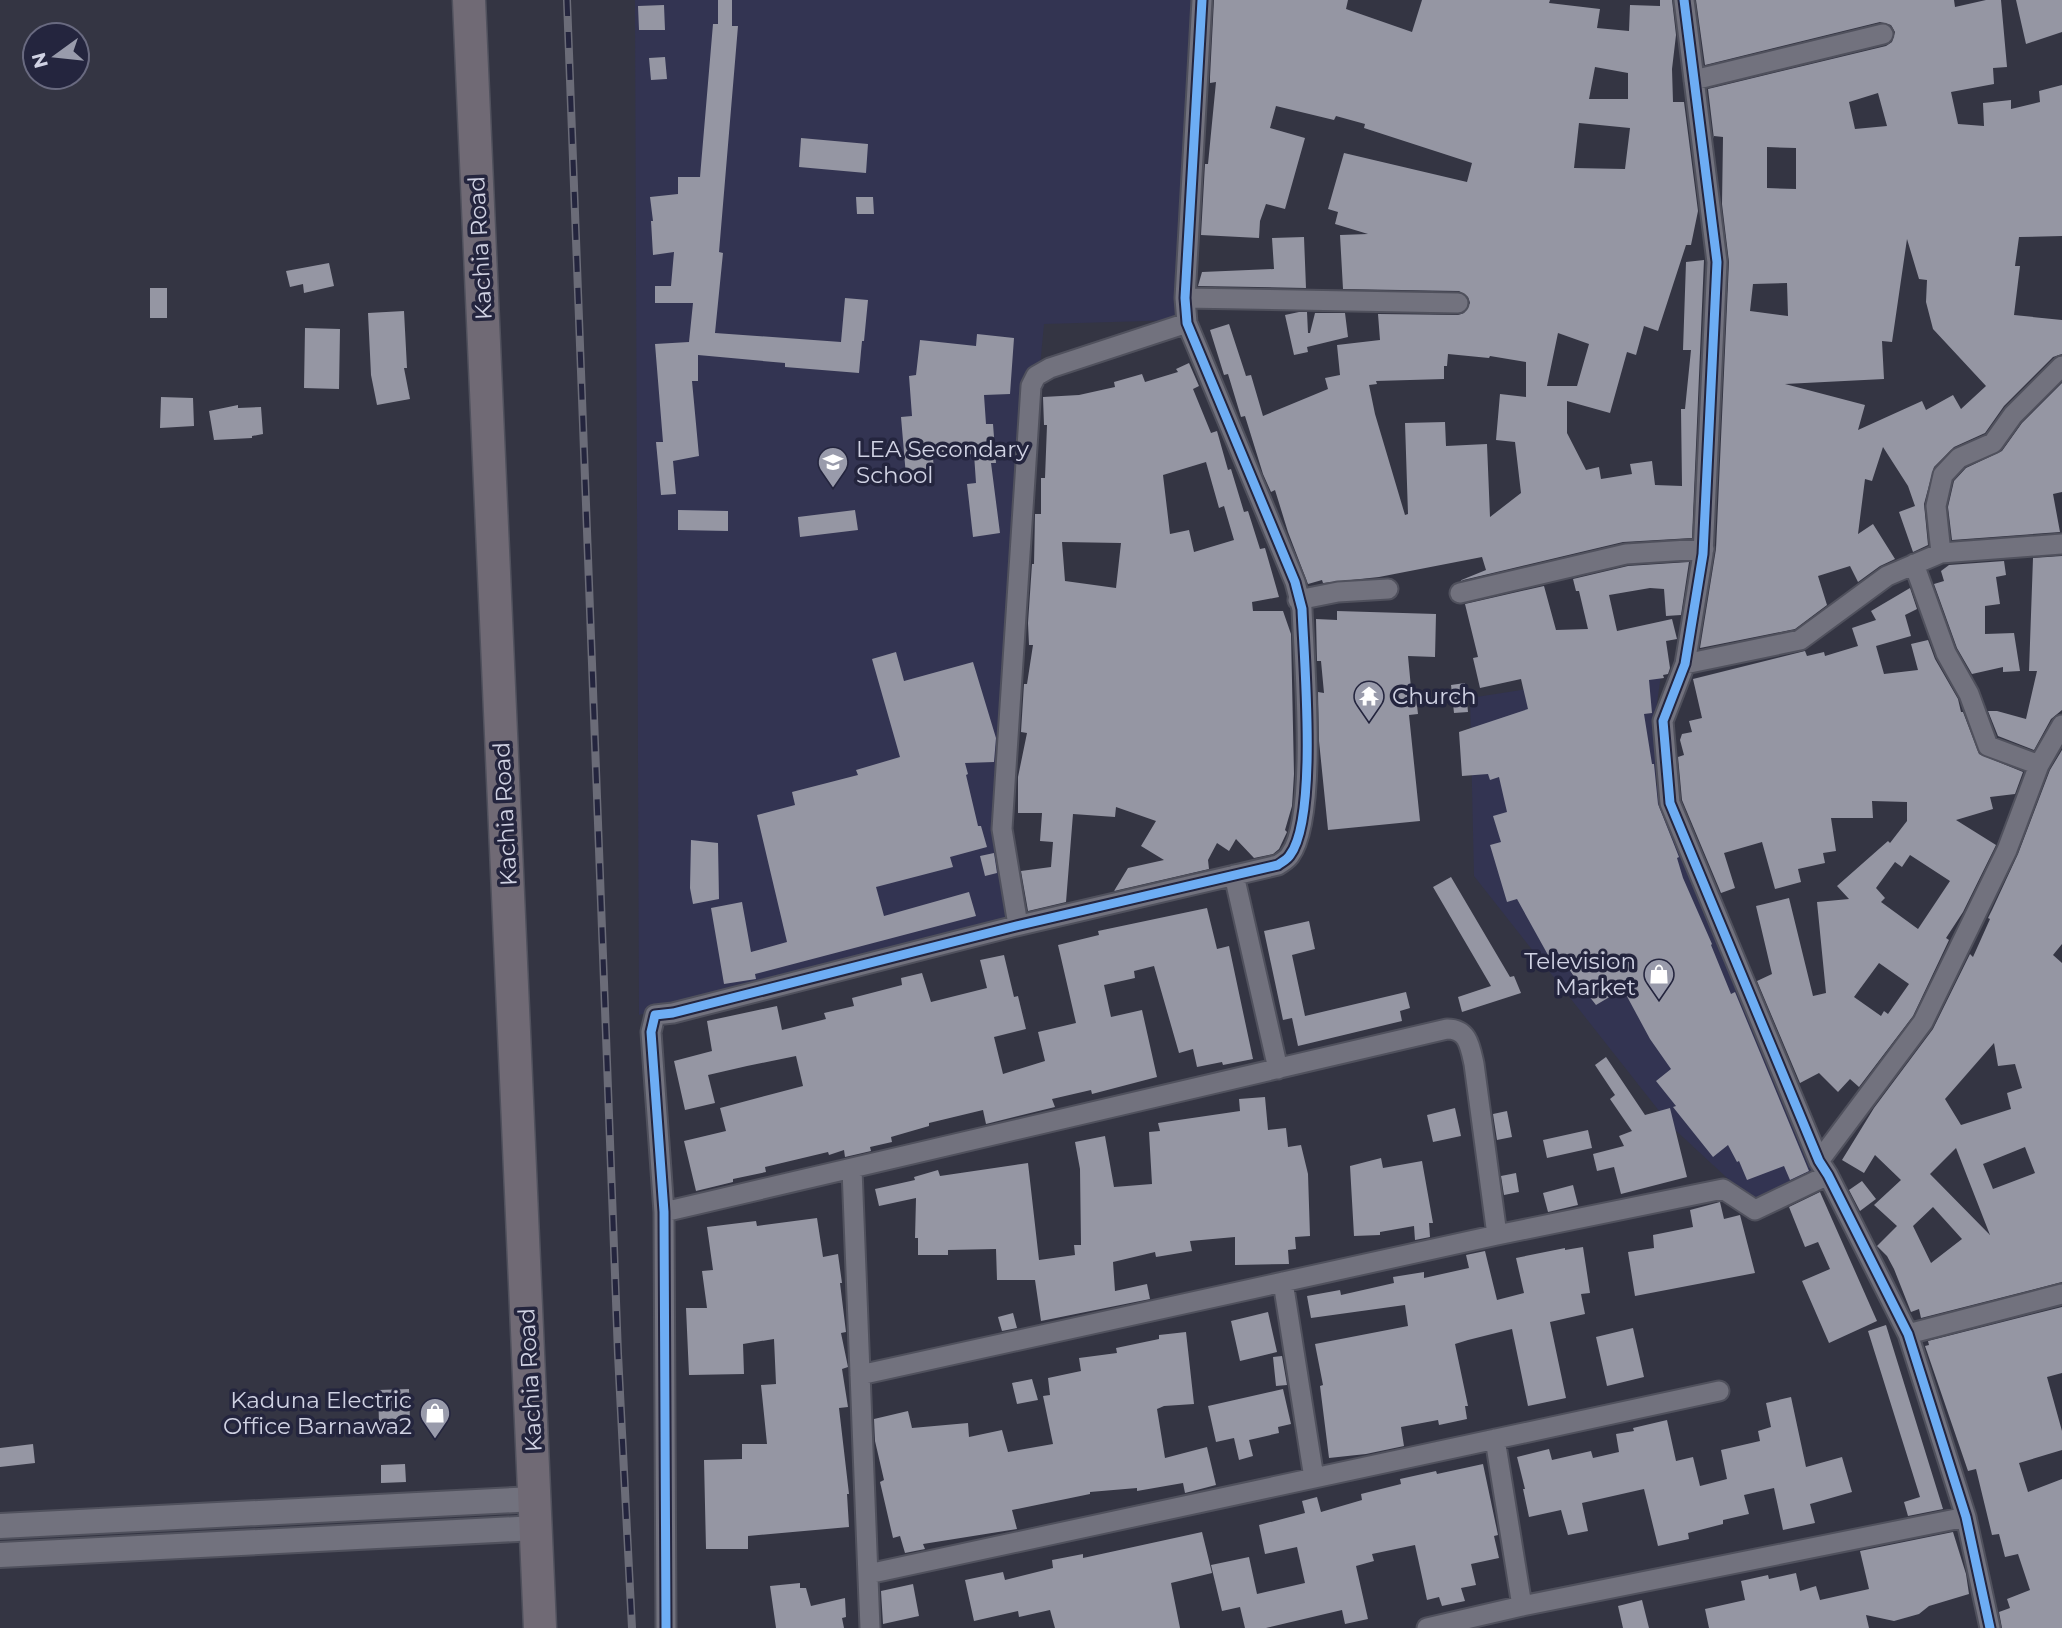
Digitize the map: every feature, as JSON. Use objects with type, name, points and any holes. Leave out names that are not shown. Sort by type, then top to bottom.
[{"type":"main road","name":"Kachia Road","points":[[469,0],[540,1628]]},
{"type":"street","points":[[666,1628],[664,1212],[650,1032],[655,1015],[673,1013],[1016,926],[1278,865],[1290,857],[1297,843],[1308,790],[1302,609],[1295,582],[1187,323],[1185,299],[1202,0]]},
{"type":"street","points":[[1684,0],[1717,262],[1704,549],[1685,664],[1663,722],[1670,803],[1824,1168],[1908,1334],[1966,1517],[1990,1628]]},
{"type":"street","points":[[1694,80],[1883,34]]},
{"type":"street","points":[[1185,299],[1284,298],[1458,303]]},
{"type":"street","points":[[1016,926],[1002,829],[1031,386],[1036,376],[1050,368],[1187,323]]},
{"type":"street","points":[[1941,553],[1936,506],[1943,475],[1959,458],[1993,443],[2013,415],[2062,366]]},
{"type":"street","points":[[1685,664],[1800,640],[1887,576],[1941,553],[2062,544]]},
{"type":"street","points":[[1460,593],[1626,554],[1704,549]]},
{"type":"street","points":[[1914,564],[1946,653],[1969,694],[1987,746],[2039,765]]},
{"type":"street","points":[[1298,600],[1338,592],[1388,589]]},
{"type":"street","points":[[860,1375],[1497,1235],[1723,1189],[1755,1210],[1824,1168],[1923,1022],[2007,850],[2039,765],[2062,725]]},
{"type":"street","points":[[1234,875],[1278,1069]]},
{"type":"street","points":[[664,1212],[1447,1029],[1457,1029],[1468,1038],[1474,1064],[1497,1235]]},
{"type":"street","points":[[852,1169],[870,1628]]},
{"type":"street","points":[[1283,1282],[1314,1478]]},
{"type":"street","points":[[1908,1334],[2062,1294]]},
{"type":"street","points":[[868,1574],[1719,1391]]},
{"type":"street","points":[[1495,1439],[1522,1606]]},
{"type":"street","points":[[0,1526],[536,1513]]},
{"type":"street","points":[[0,1555],[536,1513]]},
{"type":"street","points":[[1427,1628],[1522,1606],[1966,1517]]},
{"type":"shaded area","name":"LEA Secondary School","points":[[635,0],[1202,0],[1181,320],[1044,324],[1013,655],[1003,797],[1017,919],[639,1015]]},
{"type":"shaded area","name":"Television Market","points":[[1662,668],[1656,710],[1656,783],[1819,1178],[1753,1202],[1671,1126],[1474,876],[1470,698]]},
{"type":"building","points":[[718,0],[732,0],[732,26],[738,26],[715,333],[841,342],[845,298],[868,300],[864,341],[859,373],[785,367],[785,363],[698,355],[698,381],[692,381],[699,456],[673,461],[676,494],[661,495],[656,442],[663,442],[655,344],[689,342],[693,303],[655,303],[655,286],[671,286],[674,252],[653,255],[650,197],[678,194],[678,177],[700,177],[713,24],[718,24]]},
{"type":"building","points":[[1214,0],[1348,0],[1346,9],[1412,32],[1422,0],[1550,0],[1549,3],[1600,9],[1597,28],[1629,31],[1630,5],[1660,6],[1660,0],[1672,0],[1676,35],[1672,69],[1673,102],[1684,102],[1698,211],[1691,245],[1686,245],[1658,331],[1644,326],[1636,355],[1627,352],[1610,413],[1567,401],[1567,433],[1586,470],[1599,467],[1601,479],[1632,474],[1630,464],[1652,461],[1655,485],[1682,486],[1681,409],[1685,409],[1691,350],[1683,350],[1686,262],[1704,260],[1692,538],[1623,542],[1459,581],[1486,570],[1482,557],[1379,577],[1323,583],[1322,580],[1308,584],[1275,490],[1271,492],[1263,474],[1245,416],[1241,417],[1228,374],[1224,375],[1210,330],[1229,324],[1246,376],[1251,375],[1263,416],[1328,389],[1325,378],[1340,375],[1337,345],[1380,340],[1378,314],[1464,313],[1470,303],[1468,297],[1459,291],[1343,289],[1340,235],[1368,234],[1335,224],[1338,212],[1328,209],[1344,153],[1467,182],[1472,163],[1364,128],[1365,124],[1336,116],[1334,120],[1276,106],[1270,128],[1305,138],[1285,209],[1266,204],[1260,221],[1259,238],[1201,235],[1205,164],[1208,164],[1216,82],[1210,83]],"holes":[[[1595,67],[1628,73],[1628,99],[1589,99]],[[1579,123],[1630,128],[1625,169],[1574,168]],[[1558,333],[1589,344],[1577,386],[1547,386]],[[1448,354],[1490,356],[1526,362],[1526,397],[1500,394],[1496,440],[1515,442],[1521,493],[1490,517],[1487,444],[1446,446],[1445,422],[1405,423],[1408,514],[1405,515],[1375,414],[1369,385],[1377,384],[1376,381],[1444,379],[1444,366],[1447,366]]]},
{"type":"building","points":[[1696,0],[1954,0],[1955,7],[1986,0],[2001,0],[2007,67],[1993,68],[1994,84],[1951,92],[1958,124],[1984,126],[1983,103],[2011,100],[2011,109],[2040,102],[2039,91],[2062,85],[2062,236],[2019,237],[2015,266],[2020,266],[2014,315],[2062,320],[2062,354],[2053,357],[2004,406],[1985,433],[1954,447],[1934,467],[1924,504],[1928,545],[1913,552],[1899,512],[1915,506],[1908,486],[1883,447],[1872,481],[1865,479],[1858,534],[1873,524],[1895,559],[1858,582],[1850,566],[1818,576],[1827,605],[1795,629],[1700,648],[1716,549],[1729,262],[1722,204],[1723,137],[1714,136],[1714,139],[1708,89],[1886,46],[1892,42],[1895,32],[1891,25],[1880,22],[1705,65]],"holes":[[[1878,93],[1887,126],[1855,129],[1849,102]],[[1767,147],[1796,148],[1796,189],[1767,188]],[[1907,239],[1919,279],[1927,280],[1926,302],[1933,329],[1986,386],[1961,409],[1953,395],[1926,410],[1922,401],[1858,430],[1865,405],[1785,384],[1884,379],[1882,341],[1892,342]],[[1787,283],[1788,316],[1750,311],[1753,284]]]},
{"type":"building","points":[[2016,0],[2062,0],[2062,32],[2026,44]]},
{"type":"building","points":[[664,5],[665,30],[639,30],[638,6]]},
{"type":"building","points":[[665,57],[667,79],[651,80],[649,58]]},
{"type":"building","points":[[801,138],[868,144],[866,173],[799,167]]},
{"type":"building","points":[[856,197],[873,197],[874,214],[857,214]]},
{"type":"building","points":[[1304,237],[1306,288],[1198,286],[1202,272],[1274,269],[1272,238]]},
{"type":"building","points":[[329,263],[334,286],[304,293],[303,284],[290,287],[286,271]]},
{"type":"building","points":[[150,288],[167,288],[167,318],[150,318]]},
{"type":"building","points":[[404,311],[407,368],[404,368],[410,399],[377,405],[371,375],[368,313]]},
{"type":"building","points":[[1307,312],[1308,333],[1315,313],[1345,313],[1348,337],[1307,347],[1308,352],[1294,355],[1285,315]]},
{"type":"building","points":[[305,328],[340,329],[339,389],[304,388]]},
{"type":"building","points":[[977,334],[1014,338],[1010,394],[984,395],[986,424],[993,424],[996,463],[991,463],[1000,533],[973,537],[967,484],[976,483],[974,454],[933,457],[934,474],[906,476],[901,417],[912,416],[909,376],[916,375],[920,340],[976,346]]},
{"type":"building","points":[[1189,363],[1199,386],[1193,389],[1211,433],[1217,431],[1244,512],[1248,511],[1260,549],[1265,548],[1279,597],[1252,602],[1253,611],[1283,611],[1291,634],[1294,774],[1292,806],[1285,830],[1287,832],[1279,849],[1273,854],[1254,858],[1236,839],[1229,851],[1217,843],[1208,860],[1209,869],[1114,891],[1128,868],[1164,860],[1141,846],[1156,821],[1116,807],[1115,817],[1073,814],[1066,902],[1028,911],[1021,871],[1051,867],[1053,842],[1040,841],[1042,813],[1018,813],[1018,777],[1027,733],[1021,732],[1024,684],[1027,684],[1033,645],[1029,645],[1028,623],[1034,564],[1035,514],[1041,514],[1041,478],[1045,478],[1047,425],[1044,425],[1043,397],[1079,395],[1115,387],[1114,382],[1142,374],[1145,382],[1178,372],[1176,369]],"holes":[[[1206,462],[1219,508],[1224,506],[1234,540],[1194,552],[1189,530],[1170,534],[1163,475]],[[1062,542],[1121,543],[1116,588],[1065,581]]]},
{"type":"building","points":[[2062,383],[2062,492],[2053,494],[2060,532],[1952,540],[1948,507],[1954,481],[1966,468],[2002,451],[2022,423]]},
{"type":"building","points":[[161,397],[193,398],[194,426],[160,428]]},
{"type":"building","points":[[238,405],[238,408],[261,407],[263,434],[252,438],[214,440],[209,411]]},
{"type":"building","points":[[678,510],[728,511],[728,531],[678,530]]},
{"type":"building","points":[[855,510],[858,530],[800,537],[798,517]]},
{"type":"building","points":[[2062,556],[2062,710],[2051,719],[2034,750],[1998,736],[1988,711],[2026,719],[2037,671],[2029,671],[2033,558]]},
{"type":"building","points":[[2004,561],[2006,575],[1996,577],[2000,604],[1985,606],[1985,634],[2014,633],[2020,671],[2003,672],[2003,667],[1972,674],[1957,648],[1934,584],[1944,581],[1941,571],[1949,565]]},
{"type":"building","name":"Television Market","points":[[1689,562],[1681,615],[1666,616],[1664,589],[1650,588],[1609,595],[1617,631],[1672,619],[1677,639],[1666,641],[1670,668],[1668,674],[1663,675],[1664,678],[1649,680],[1652,713],[1644,714],[1654,764],[1658,804],[1679,857],[1677,858],[1683,878],[1731,994],[1735,992],[1809,1171],[1790,1180],[1784,1166],[1747,1180],[1728,1145],[1713,1157],[1656,1081],[1671,1069],[1650,1039],[1623,989],[1596,1005],[1556,950],[1548,955],[1517,899],[1507,902],[1490,845],[1501,842],[1493,816],[1507,812],[1499,777],[1490,780],[1488,774],[1462,776],[1459,732],[1528,709],[1521,679],[1480,688],[1473,658],[1478,657],[1465,604],[1544,586],[1556,630],[1588,629],[1579,591],[1576,591],[1573,579],[1628,566]]},
{"type":"building","points":[[1910,588],[1917,609],[1905,615],[1911,636],[1876,646],[1884,674],[1918,670],[1911,644],[1928,640],[1935,659],[1958,699],[1979,754],[2023,772],[2015,794],[1990,797],[1993,809],[1956,820],[1996,845],[1963,912],[1946,938],[1949,940],[1913,1016],[1859,1087],[1850,1079],[1838,1092],[1819,1073],[1800,1083],[1757,981],[1772,974],[1756,906],[1789,898],[1813,996],[1826,993],[1817,902],[1849,899],[1837,886],[1888,841],[1890,843],[1907,821],[1907,802],[1872,801],[1873,818],[1831,818],[1836,851],[1823,853],[1825,863],[1798,869],[1801,882],[1775,889],[1762,842],[1724,853],[1735,888],[1721,893],[1682,800],[1678,757],[1684,755],[1680,740],[1682,734],[1692,732],[1689,721],[1702,718],[1693,679],[1805,651],[1807,656],[1824,652],[1825,656],[1858,646],[1852,628],[1876,620],[1871,611]],"holes":[[[1910,855],[1950,881],[1918,929],[1881,902],[1885,898],[1876,888],[1895,862],[1902,867]],[[1879,963],[1909,984],[1888,1014],[1884,1011],[1881,1016],[1854,997]]]},
{"type":"building","points":[[1337,611],[1436,614],[1435,657],[1408,656],[1411,688],[1415,688],[1418,714],[1409,715],[1420,821],[1328,830],[1319,741],[1318,692],[1324,693],[1321,661],[1317,661],[1316,619],[1337,620]]},
{"type":"building","points":[[896,652],[904,681],[973,662],[996,738],[994,762],[965,763],[978,826],[981,826],[987,847],[950,857],[953,867],[876,887],[884,916],[969,892],[976,916],[755,974],[756,979],[724,984],[711,908],[742,902],[751,952],[787,942],[757,815],[795,805],[792,792],[858,775],[856,770],[900,757],[872,659]]},
{"type":"building","points":[[1465,683],[1468,712],[1454,713],[1451,685]]},
{"type":"building","points":[[2062,750],[2062,944],[2053,955],[2062,963],[2062,1282],[1921,1318],[1919,1309],[1911,1312],[1894,1269],[1877,1246],[1897,1226],[1874,1205],[1901,1180],[1875,1155],[1864,1173],[1842,1160],[1874,1108],[1933,1029],[1970,954],[1973,957],[2018,854],[2050,770]],"holes":[[[1994,1043],[1998,1066],[2015,1064],[2022,1088],[2007,1093],[2011,1109],[1961,1125],[1945,1099]],[[2025,1147],[2035,1173],[1993,1189],[1983,1164]],[[1956,1148],[1990,1235],[1930,1174]],[[1933,1207],[1962,1239],[1931,1263],[1913,1226]]]},
{"type":"building","points":[[691,840],[718,843],[719,899],[693,904],[690,888]]},
{"type":"building","points":[[994,853],[997,873],[985,876],[980,856]]},
{"type":"building","points":[[1451,877],[1510,977],[1514,976],[1521,993],[1462,1012],[1458,997],[1491,986],[1433,887]]},
{"type":"building","points":[[1207,908],[1217,949],[1229,946],[1253,1059],[1197,1067],[1193,1049],[1179,1053],[1154,966],[1134,971],[1135,978],[1104,985],[1111,1017],[1142,1010],[1157,1077],[1092,1094],[1091,1090],[1052,1099],[1055,1107],[986,1124],[983,1110],[929,1123],[929,1126],[891,1137],[892,1142],[870,1147],[871,1151],[845,1157],[844,1150],[829,1155],[828,1152],[765,1167],[766,1172],[696,1191],[684,1141],[726,1131],[720,1108],[803,1086],[796,1056],[708,1075],[715,1103],[685,1110],[674,1061],[712,1051],[707,1021],[777,1006],[782,1030],[826,1019],[824,1013],[854,1006],[852,998],[902,985],[901,978],[922,973],[931,1002],[987,988],[980,960],[1004,955],[1014,997],[1018,996],[1026,1029],[994,1037],[1003,1074],[1045,1061],[1038,1032],[1076,1023],[1058,945],[1099,935],[1098,931]]},
{"type":"building","points":[[1309,921],[1315,949],[1292,955],[1305,1016],[1406,992],[1410,1008],[1400,1011],[1402,1021],[1298,1046],[1292,1018],[1283,1020],[1264,931]]},
{"type":"building","points":[[1606,1057],[1645,1115],[1670,1108],[1687,1177],[1621,1194],[1614,1167],[1597,1171],[1593,1154],[1624,1146],[1619,1136],[1632,1131],[1610,1099],[1615,1095],[1595,1065]]},
{"type":"building","points":[[1265,1097],[1268,1130],[1286,1128],[1288,1147],[1301,1145],[1308,1174],[1310,1236],[1295,1237],[1296,1249],[1288,1250],[1289,1264],[1235,1265],[1235,1237],[1190,1241],[1192,1251],[1156,1257],[1155,1252],[1113,1262],[1115,1291],[1147,1284],[1150,1299],[1041,1321],[1035,1280],[997,1280],[996,1249],[948,1250],[948,1255],[918,1255],[918,1238],[915,1238],[916,1198],[879,1206],[875,1189],[915,1180],[914,1177],[938,1170],[940,1176],[1028,1163],[1039,1260],[1075,1255],[1074,1245],[1081,1245],[1080,1169],[1075,1142],[1105,1136],[1114,1187],[1152,1184],[1149,1132],[1160,1131],[1158,1123],[1240,1111],[1239,1099]]},
{"type":"building","points":[[1455,1108],[1461,1136],[1433,1142],[1427,1115]]},
{"type":"building","points":[[1507,1111],[1512,1137],[1497,1140],[1493,1114]]},
{"type":"building","points":[[1588,1130],[1592,1148],[1547,1158],[1543,1140]]},
{"type":"building","points":[[1381,1158],[1383,1168],[1422,1161],[1433,1223],[1429,1223],[1430,1237],[1415,1240],[1414,1226],[1380,1232],[1380,1235],[1354,1236],[1350,1166]]},
{"type":"building","points":[[1516,1173],[1519,1192],[1504,1195],[1501,1176]]},
{"type":"building","points":[[1862,1181],[1876,1199],[1860,1211],[1849,1190]]},
{"type":"building","points":[[1573,1185],[1578,1205],[1548,1212],[1543,1193]]},
{"type":"building","points":[[1820,1192],[1877,1321],[1829,1343],[1802,1281],[1830,1269],[1818,1242],[1805,1247],[1789,1207]]},
{"type":"building","points":[[1720,1202],[1724,1219],[1740,1215],[1755,1273],[1635,1296],[1628,1252],[1654,1248],[1653,1235],[1693,1227],[1690,1210]]},
{"type":"building","points":[[817,1218],[823,1257],[838,1254],[842,1283],[846,1332],[841,1333],[848,1367],[842,1369],[848,1407],[839,1408],[849,1494],[849,1527],[748,1536],[748,1549],[706,1549],[704,1460],[742,1459],[742,1444],[767,1444],[761,1385],[776,1384],[774,1339],[743,1344],[744,1374],[689,1375],[686,1308],[707,1308],[702,1271],[713,1270],[707,1227],[756,1221],[757,1226]]},
{"type":"building","points":[[1583,1247],[1590,1293],[1581,1294],[1585,1314],[1550,1322],[1566,1398],[1528,1406],[1512,1329],[1468,1340],[1455,1344],[1468,1406],[1465,1406],[1467,1419],[1439,1425],[1438,1420],[1401,1427],[1404,1446],[1329,1458],[1320,1386],[1323,1385],[1315,1344],[1408,1326],[1405,1305],[1311,1318],[1307,1296],[1340,1290],[1341,1295],[1394,1283],[1393,1277],[1424,1272],[1424,1278],[1469,1268],[1466,1255],[1485,1251],[1497,1300],[1524,1293],[1516,1258]]},
{"type":"building","points":[[2062,1307],[2062,1373],[2047,1377],[2062,1431],[2062,1450],[2019,1463],[2028,1492],[2062,1479],[2062,1628],[2002,1628],[1999,1612],[2010,1608],[2007,1599],[2030,1590],[2018,1554],[2005,1557],[1999,1534],[1992,1535],[1976,1469],[1968,1471],[1925,1346],[1929,1345],[1928,1341]]},
{"type":"building","points":[[1268,1312],[1277,1352],[1240,1361],[1231,1321]]},
{"type":"building","points":[[1013,1313],[1017,1328],[1002,1331],[998,1317]]},
{"type":"building","points":[[1886,1325],[1943,1509],[1908,1516],[1904,1502],[1920,1497],[1868,1331]]},
{"type":"building","points":[[1633,1328],[1644,1377],[1607,1386],[1596,1337]]},
{"type":"building","points":[[1186,1332],[1194,1404],[1157,1409],[1165,1458],[1207,1447],[1216,1485],[1185,1493],[1183,1483],[1137,1491],[1137,1488],[1090,1492],[1012,1510],[1017,1529],[923,1544],[925,1549],[905,1553],[900,1536],[893,1538],[880,1482],[884,1480],[875,1441],[874,1419],[908,1411],[912,1428],[968,1423],[969,1437],[1002,1430],[1008,1452],[1053,1444],[1043,1396],[1050,1395],[1048,1378],[1081,1371],[1079,1358],[1117,1353],[1116,1348],[1159,1339],[1159,1335]]},
{"type":"building","points":[[1282,1356],[1287,1385],[1276,1386],[1273,1357]]},
{"type":"building","points":[[1032,1379],[1038,1400],[1017,1404],[1012,1383]]},
{"type":"building","points":[[409,1389],[410,1422],[379,1423],[378,1390]]},
{"type":"building","points":[[1283,1389],[1291,1424],[1278,1427],[1279,1433],[1249,1440],[1253,1456],[1239,1460],[1234,1438],[1216,1442],[1208,1406]]},
{"type":"building","points":[[1791,1397],[1806,1467],[1842,1457],[1852,1492],[1810,1504],[1815,1523],[1783,1530],[1774,1488],[1744,1495],[1749,1514],[1688,1533],[1689,1539],[1658,1546],[1644,1489],[1582,1503],[1588,1531],[1568,1535],[1561,1510],[1529,1517],[1517,1457],[1549,1449],[1552,1460],[1591,1451],[1593,1458],[1619,1452],[1616,1434],[1667,1420],[1676,1461],[1693,1457],[1700,1486],[1727,1479],[1721,1450],[1760,1441],[1758,1431],[1771,1427],[1766,1403]]},
{"type":"building","points":[[33,1444],[35,1463],[0,1467],[0,1448]]},
{"type":"building","points":[[405,1464],[406,1482],[381,1483],[381,1465]]},
{"type":"building","points":[[1483,1464],[1498,1535],[1494,1536],[1499,1558],[1471,1564],[1476,1585],[1461,1588],[1465,1601],[1442,1606],[1439,1597],[1427,1600],[1415,1545],[1372,1554],[1374,1561],[1356,1566],[1368,1619],[1345,1624],[1342,1610],[1266,1628],[1245,1628],[1240,1607],[1222,1611],[1211,1565],[1249,1557],[1257,1594],[1305,1583],[1297,1547],[1265,1554],[1259,1525],[1305,1513],[1302,1501],[1317,1497],[1321,1512],[1362,1500],[1361,1494],[1401,1484],[1400,1479]]},
{"type":"building","points":[[1202,1532],[1212,1573],[1171,1583],[1180,1628],[1055,1628],[1050,1610],[1019,1617],[1018,1611],[974,1621],[965,1580],[1003,1572],[1005,1580],[1053,1568],[1052,1560],[1083,1554],[1083,1558]]},
{"type":"building","points":[[1953,1532],[1969,1594],[1929,1606],[1919,1614],[1894,1621],[1866,1615],[1869,1628],[1709,1628],[1705,1609],[1745,1600],[1741,1581],[1796,1573],[1800,1591],[1816,1586],[1820,1600],[1869,1589],[1860,1551]]},
{"type":"building","points":[[800,1583],[800,1588],[806,1588],[811,1606],[845,1598],[846,1617],[842,1618],[844,1628],[776,1628],[770,1586]]},
{"type":"building","points":[[913,1584],[919,1616],[883,1624],[881,1591]]},
{"type":"building","points":[[1642,1600],[1649,1628],[1623,1628],[1618,1606]]},
{"type":"railway","points":[[567,0],[618,1354],[632,1628]]},
{"type":"cycle path","points":[[666,1628],[664,1212],[651,1032],[655,1015],[673,1013],[1016,926],[1278,865],[1289,856],[1299,836],[1307,774],[1302,609],[1295,582],[1187,323],[1185,298],[1202,0]]},
{"type":"cycle path","points":[[1684,0],[1717,262],[1703,554],[1685,664],[1663,721],[1670,803],[1819,1161],[1908,1334],[1966,1517],[1990,1628]]},
{"type":"place","name":"LEA Secondary School","points":[[833,489]]},
{"type":"place","name":"Church","points":[[1369,723]]},
{"type":"place","name":"Television Market","points":[[1659,1001]]},
{"type":"place","name":"Kaduna Electric Office Barnawa2","points":[[435,1440]]}]
